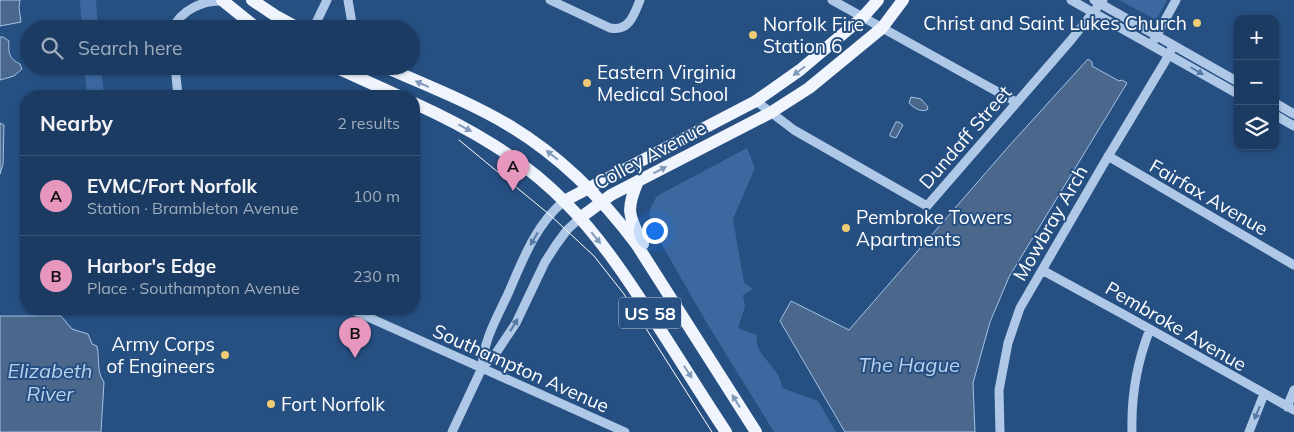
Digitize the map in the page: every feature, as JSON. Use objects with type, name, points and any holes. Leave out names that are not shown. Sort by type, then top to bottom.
[{"type":"main road","points":[[222,0],[247,20]]},
{"type":"main road","points":[[252,0],[283,20]]},
{"type":"main road","name":"Colley Avenue","points":[[564,201],[756,101],[800,70],[863,17],[878,0]]},
{"type":"main road","name":"Colley Avenue","points":[[580,218],[602,201],[638,181],[770,114],[826,75],[882,28],[903,0]]},
{"type":"main road","points":[[353,75],[386,90]]},
{"type":"main road","name":"US 58","points":[[401,75],[508,125],[551,154],[602,201],[626,230],[756,432]]},
{"type":"main road","name":"US 58","points":[[420,106],[459,124],[495,145],[531,172],[580,218],[606,250],[635,291],[726,432]]},
{"type":"main road","points":[[638,181],[629,213],[664,287]]},
{"type":"street","points":[[189,10],[191,0]]},
{"type":"street","points":[[178,20],[202,2],[222,0]]},
{"type":"street","points":[[318,20],[327,0]]},
{"type":"street","points":[[348,0],[351,20]]},
{"type":"street","points":[[550,0],[610,28],[617,29],[629,23],[640,0]]},
{"type":"street","points":[[832,0],[1016,102]]},
{"type":"street","points":[[1071,0],[1234,92]]},
{"type":"street","points":[[1151,45],[1176,0]]},
{"type":"street","points":[[1099,1],[1156,36],[1234,80]]},
{"type":"street","name":"Dundaff Street","points":[[756,101],[770,114],[794,130],[927,206],[1071,40],[1093,13],[1099,1]]},
{"type":"street","name":"Mowbray Arch","points":[[1000,432],[999,390],[1008,343],[1020,308],[1108,156],[1170,55],[1173,45]]},
{"type":"street","points":[[176,75],[177,90]]},
{"type":"street","points":[[1278,105],[1294,114]]},
{"type":"street","points":[[1279,117],[1294,126]]},
{"type":"street","name":"Fairfax Avenue","points":[[1108,156],[1294,265]]},
{"type":"street","name":"Colley Avenue","points":[[482,368],[484,348],[528,248],[545,221],[564,201]]},
{"type":"street","name":"Colley Avenue","points":[[452,432],[482,368],[496,353],[516,323],[545,262],[567,230],[580,218]]},
{"type":"street","name":"Pembroke Avenue","points":[[1042,270],[1291,408]]},
{"type":"street","name":"Southampton Avenue","points":[[363,315],[625,432]]},
{"type":"street","points":[[1132,432],[1133,394],[1140,360],[1150,329]]},
{"type":"street","points":[[1291,408],[1294,390]]},
{"type":"street","points":[[1249,432],[1264,394]]},
{"type":"shaded area","points":[[80,0],[96,0],[97,20],[81,20]]},
{"type":"shaded area","points":[[1119,0],[1167,0],[1156,20]]},
{"type":"shaded area","points":[[85,75],[102,75],[103,90],[86,90]]},
{"type":"shaded area","points":[[747,148],[755,168],[733,219],[744,283],[753,289],[743,295],[745,307],[738,328],[757,335],[759,349],[778,374],[782,388],[818,401],[836,432],[774,432],[708,325],[651,226],[650,210],[657,196]]},
{"type":"water","points":[[0,0],[20,0],[20,22],[0,26]]},
{"type":"water","points":[[0,37],[3,37],[9,41],[10,55],[20,64],[20,71],[14,76],[0,80]]},
{"type":"water","name":"The Hague","points":[[1088,59],[1092,62],[1092,66],[1119,81],[1122,80],[1127,83],[1009,277],[990,322],[973,383],[975,432],[845,432],[780,321],[791,301],[849,330],[1009,146]]},
{"type":"water","points":[[911,97],[921,99],[928,107],[927,110],[920,110],[909,103]]},
{"type":"water","points":[[896,122],[903,125],[896,138],[890,136],[890,134]]},
{"type":"water","points":[[0,123],[4,125],[3,164],[0,174]]},
{"type":"water","name":"Elizabeth River","points":[[0,316],[61,316],[72,329],[88,334],[92,344],[97,346],[99,369],[104,382],[101,432],[0,432]]},
{"type":"tram line","points":[[459,140],[550,215],[594,256],[624,294],[712,432]]},
{"type":"place","name":"Christ and Saint Lukes Church","points":[[1197,23]]},
{"type":"place","name":"Norfolk Fire Station 6","points":[[753,35]]},
{"type":"place","name":"Eastern Virginia Medical School","points":[[587,83]]},
{"type":"place","name":"EVMC/Fort Norfolk","points":[[513,191]]},
{"type":"place","name":"Pembroke Towers Apartments","points":[[846,228]]},
{"type":"place","name":"Army Corps of Engineers","points":[[225,355]]},
{"type":"place","name":"Harbor's Edge","points":[[355,358]]},
{"type":"place","name":"Fort Norfolk","points":[[271,404]]}]
